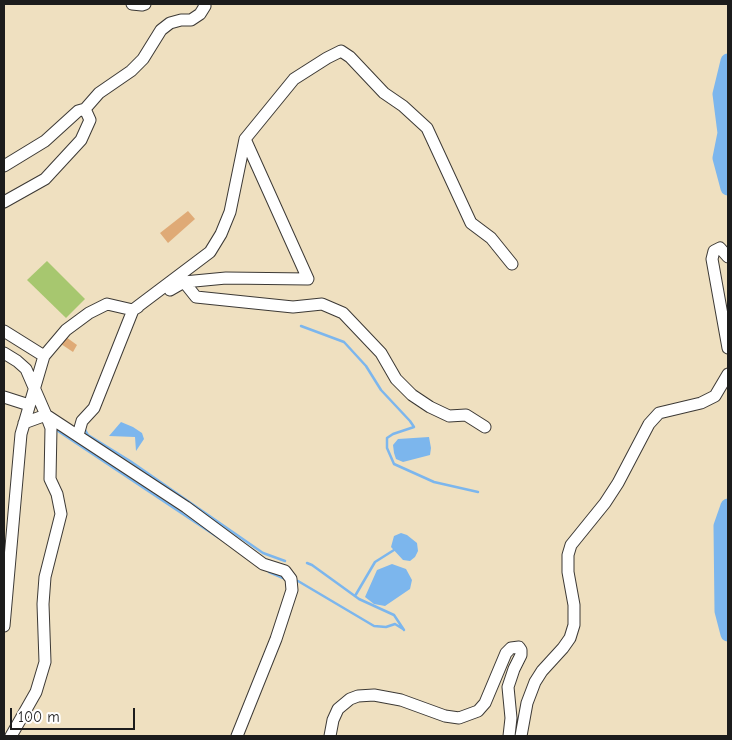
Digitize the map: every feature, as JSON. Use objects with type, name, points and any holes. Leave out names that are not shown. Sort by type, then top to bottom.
[{"type":"street","points":[[132,4],[145,4]]},
{"type":"street","points":[[4,166],[45,141],[78,110],[85,109],[99,93],[131,71],[143,59],[161,30],[170,23],[191,20],[200,14],[205,6],[204,4]]},
{"type":"street","points":[[78,435],[82,421],[94,408],[133,310],[210,252],[221,234],[230,212],[246,139],[294,79],[341,51],[350,57],[384,93],[403,106],[427,128],[471,223],[490,238],[512,264]]},
{"type":"street","points":[[4,202],[45,179],[80,140],[90,120],[85,109]]},
{"type":"street","points":[[4,626],[21,434],[44,356],[66,330],[89,313],[107,304],[133,310],[184,282],[226,278],[308,279],[246,139]]},
{"type":"street","points":[[728,257],[720,248],[714,251],[712,259],[728,348]]},
{"type":"street","points":[[184,282],[196,297],[293,307],[322,304],[343,313],[381,353],[396,379],[412,395],[430,407],[449,416],[466,415],[485,427]]},
{"type":"street","points":[[4,331],[44,356]]},
{"type":"street","points":[[4,353],[26,369],[46,415],[55,425],[78,435],[186,507],[264,564],[286,571],[291,579],[292,590],[276,639],[237,736]]},
{"type":"street","points":[[521,736],[527,703],[535,682],[570,638],[574,625],[574,604],[568,572],[568,556],[571,545],[605,503],[618,483],[649,424],[659,413],[701,403],[715,396],[728,374]]},
{"type":"street","points":[[4,397],[29,405]]},
{"type":"street","points":[[24,423],[46,415]]},
{"type":"street","points":[[55,425],[82,421]]},
{"type":"street","points":[[11,736],[36,692],[46,662],[43,604],[45,577],[61,514],[57,494],[50,479],[55,425]]},
{"type":"street","points":[[330,736],[333,720],[338,709],[350,699],[358,696],[374,695],[401,700],[444,716],[459,718],[478,711],[485,703],[506,654],[511,648],[519,647],[521,655],[508,687],[511,718],[509,736]]},
{"type":"green space","points":[[47,261],[85,299],[66,318],[27,280]]},
{"type":"water","points":[[121,422],[142,433],[144,439],[136,451],[135,437],[109,436]]},
{"type":"water","points":[[429,437],[430,455],[403,462],[396,459],[393,445],[398,439]]},
{"type":"water","points":[[401,533],[417,543],[418,551],[410,561],[403,560],[391,547],[394,536]]},
{"type":"water","points":[[392,564],[406,569],[412,580],[410,589],[385,606],[374,604],[365,597],[377,570]]},
{"type":"building","points":[[188,211],[195,219],[168,243],[160,233]]},
{"type":"building","points":[[66,337],[77,345],[73,352],[61,344]]},
{"type":"waterway","points":[[728,61],[720,94],[725,133],[720,158],[728,188]]},
{"type":"waterway","points":[[301,326],[344,342],[366,366],[381,390],[410,421],[414,427],[387,438],[387,448],[394,464],[434,482],[478,492]]},
{"type":"waterway","points":[[84,428],[88,435],[130,461],[263,553],[285,561]]},
{"type":"waterway","points":[[55,429],[219,538]]},
{"type":"waterway","points":[[728,506],[721,526],[722,611],[728,634]]},
{"type":"waterway","points":[[355,596],[375,562],[394,550]]},
{"type":"waterway","points":[[307,563],[359,599],[394,615],[404,630]]},
{"type":"waterway","points":[[269,572],[283,578]]},
{"type":"waterway","points":[[298,581],[374,626],[386,627],[395,624],[403,629]]}]
